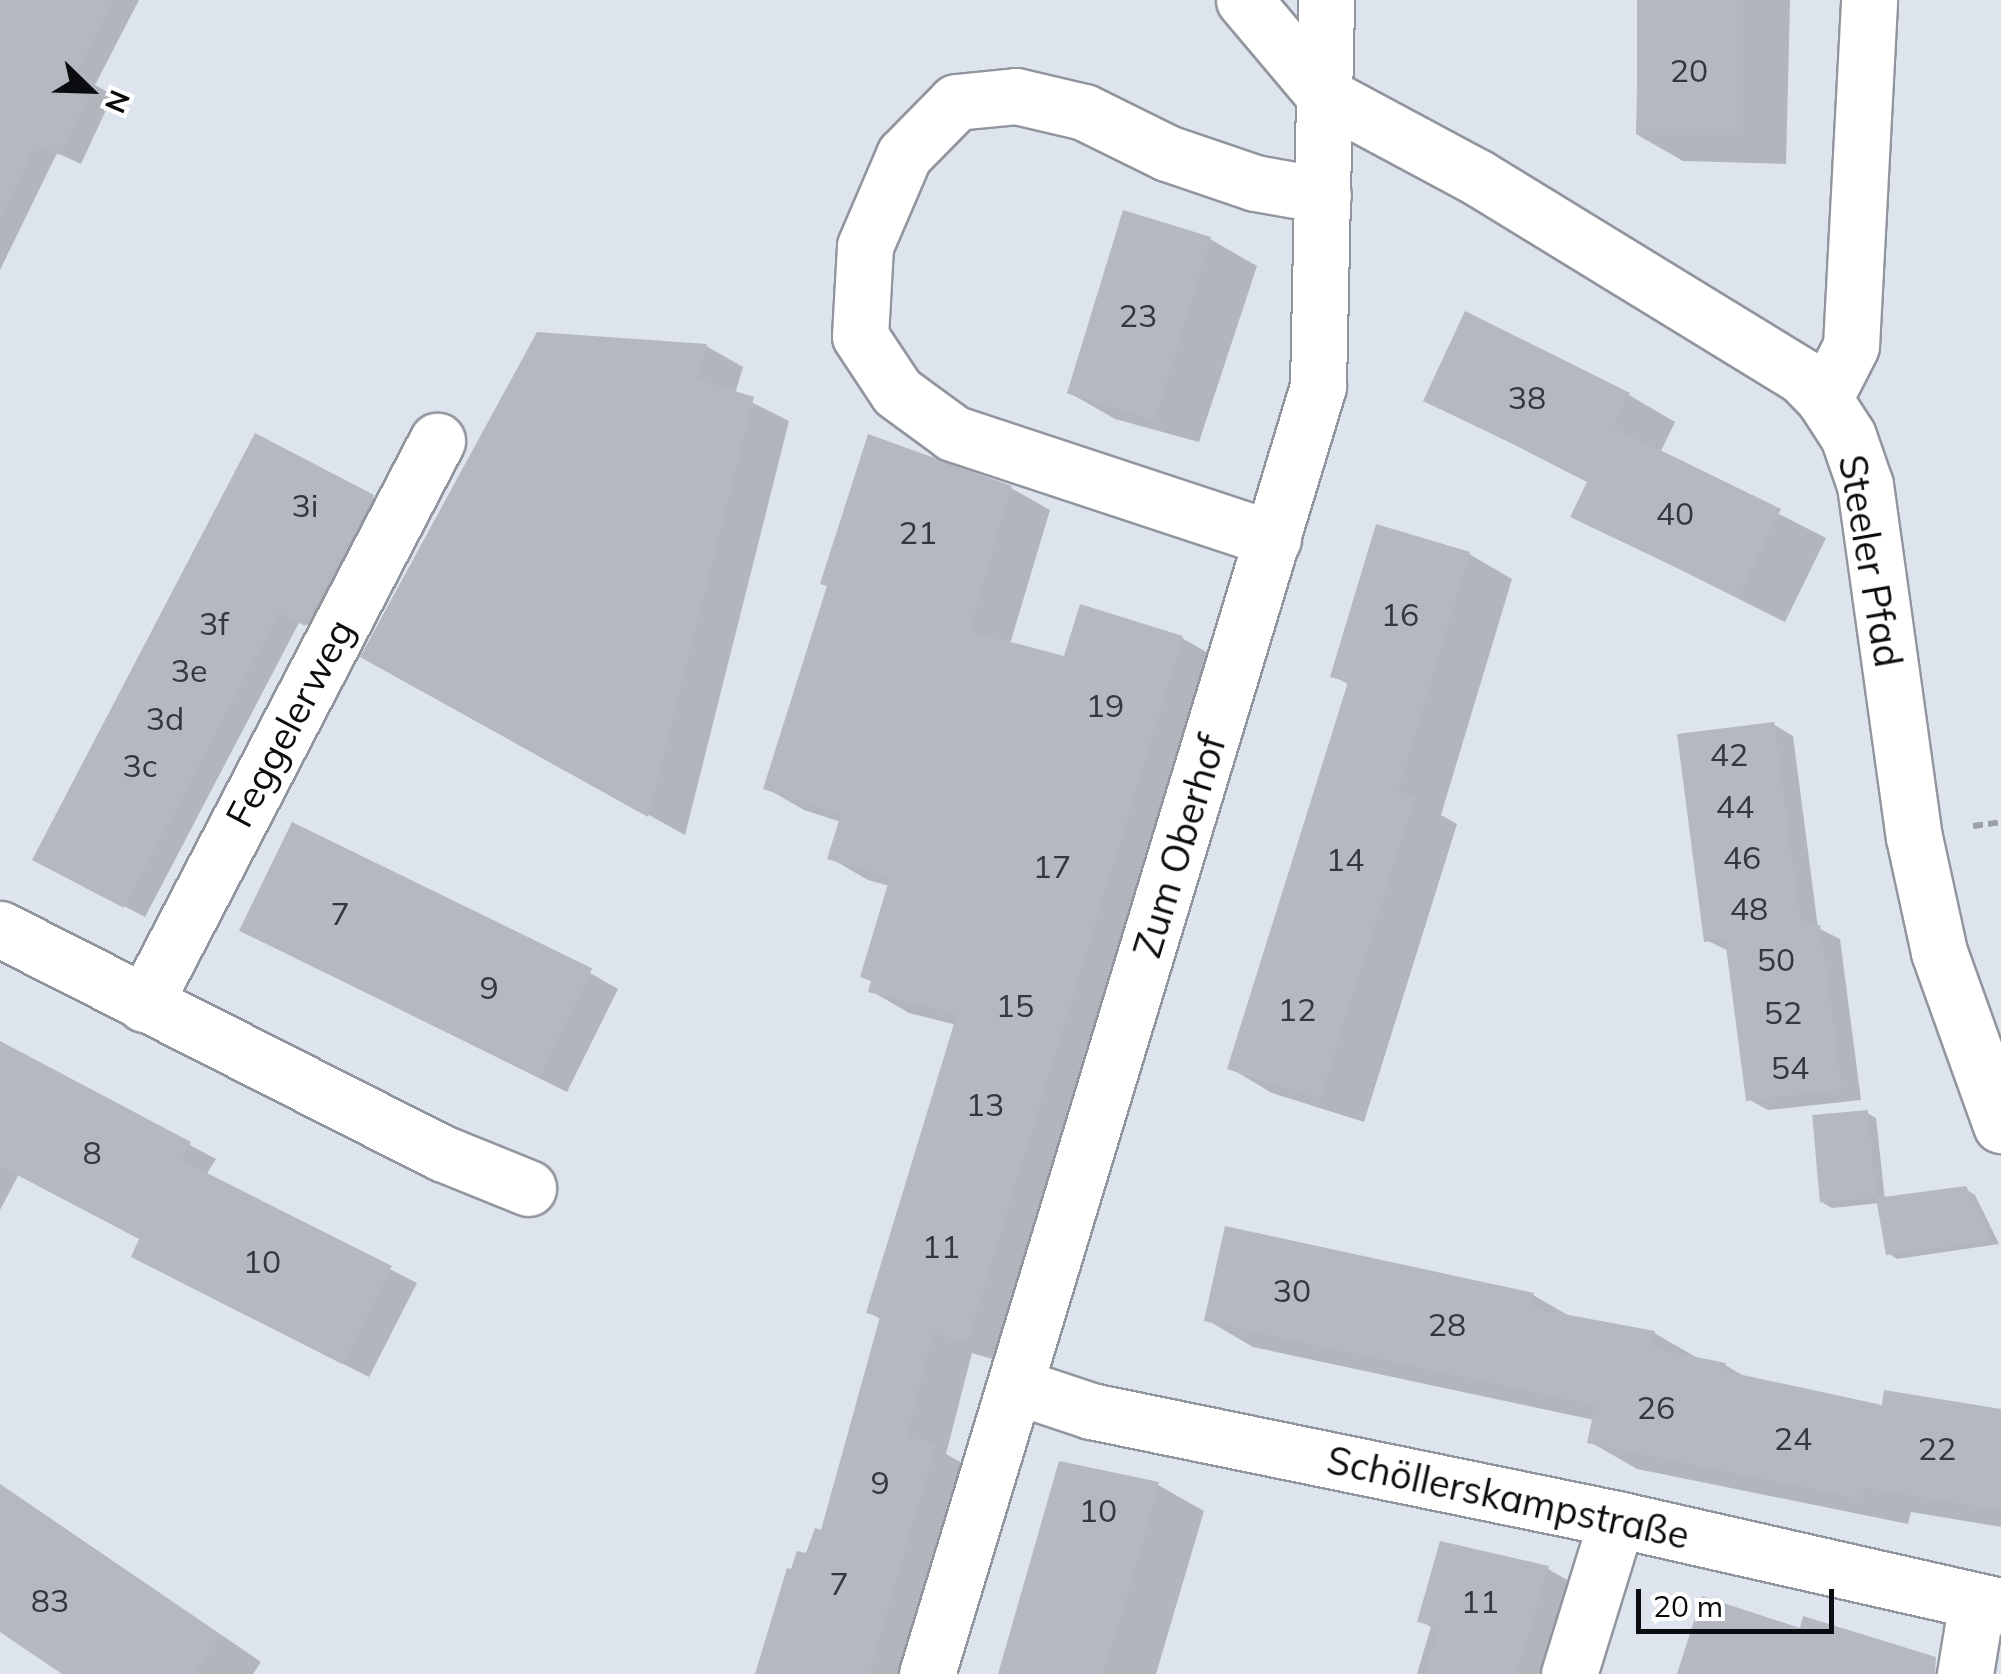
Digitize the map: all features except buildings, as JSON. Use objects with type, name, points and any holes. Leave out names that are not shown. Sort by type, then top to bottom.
[{"type":"street","name":"Steeler Pfad","points":[[1244,0],[1324,95],[1477,176],[1802,376],[1824,399],[1848,436],[1865,485],[1914,837],[1939,952],[2001,1125]]},
{"type":"street","name":"Zum Oberhof","points":[[926,1674],[1318,386],[1326,0]]},
{"type":"street","points":[[1824,399],[1851,346],[1869,0]]},
{"type":"street","points":[[1272,539],[953,434],[897,392],[860,336],[865,246],[904,156],[956,102],[1016,96],[1084,112],[1167,153],[1255,183],[1322,194]]},
{"type":"street","name":"Feggelerweg","points":[[144,1004],[437,441]]},
{"type":"street","points":[[0,929],[442,1154],[528,1188]]},
{"type":"street","name":"Schöllerskampstraße","points":[[1016,1386],[1091,1411],[1617,1519],[1989,1603]]},
{"type":"street","points":[[1569,1674],[1617,1519]]},
{"type":"street","points":[[1972,1673],[1989,1603]]}]
